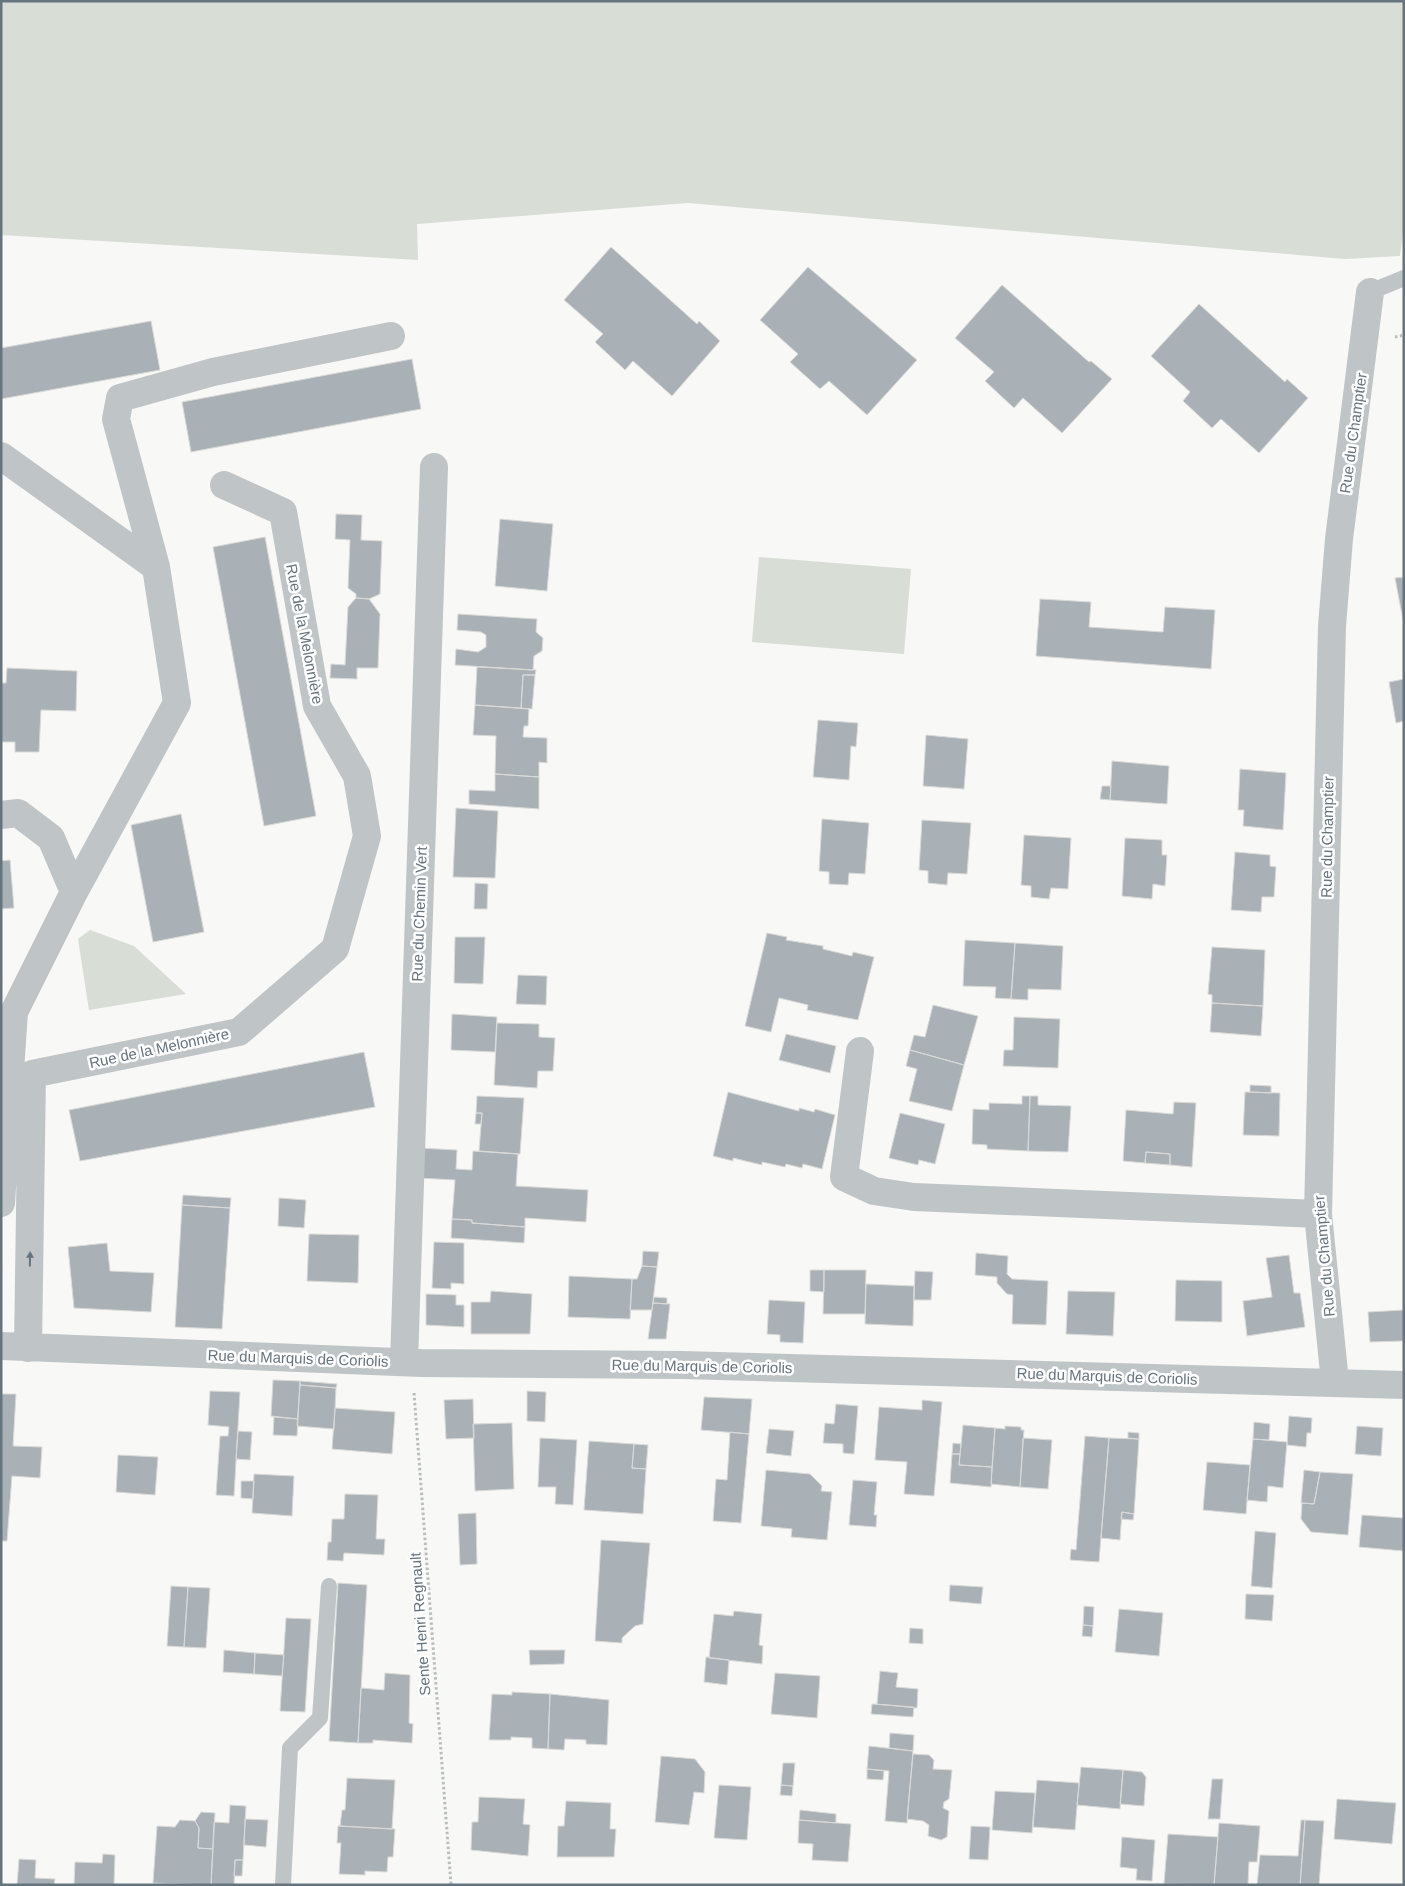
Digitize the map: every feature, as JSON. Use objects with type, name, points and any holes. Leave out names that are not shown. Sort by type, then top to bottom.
[{"type":"street","name":"Rue du Champtier","points":[[1335,1382],[1318,1214],[1332,626],[1338,539],[1370,292]]},
{"type":"street","points":[[28,1348],[30,1221],[21,1074],[14,1012],[74,892],[177,703],[156,567],[116,419],[120,398],[214,372],[391,336]]},
{"type":"street","points":[[1,456],[156,567]]},
{"type":"street","name":"Rue du Chemin Vert","points":[[408,1362],[434,467]]},
{"type":"street","name":"Rue de la Melonnière","points":[[21,1074],[239,1032],[335,949],[366,836],[357,776],[317,706],[283,512],[224,485]]},
{"type":"street","points":[[1,815],[18,813],[51,838],[74,892]]},
{"type":"street","points":[[860,1052],[844,1177],[874,1191],[914,1197],[1318,1214]]},
{"type":"street","points":[[1,1203],[21,1074]]},
{"type":"street","points":[[1,1220],[30,1221]]},
{"type":"street","name":"Rue du Marquis de Coriolis","points":[[1,1346],[408,1362],[682,1365],[1404,1385]]},
{"type":"lane","points":[[1370,292],[1404,278]]},
{"type":"lane","points":[[283,1885],[290,1748],[320,1718],[328,1586]]},
{"type":"path","name":"Sente Henri Regnault","points":[[408,1362],[451,1885]]},
{"type":"shaded area","points":[[1,1],[1404,1],[1404,223],[1400,256],[1345,259],[688,203],[417,224],[418,260],[1,235]]},
{"type":"shaded area","points":[[759,557],[911,569],[904,654],[752,642]]},
{"type":"shaded area","points":[[90,930],[134,946],[186,994],[89,1010],[78,939]]},
{"type":"building","points":[[611,247],[697,324],[699,321],[720,341],[672,396],[633,361],[625,370],[595,342],[603,334],[564,300]]},
{"type":"building","points":[[808,267],[917,360],[867,415],[829,381],[820,389],[790,362],[798,354],[760,320]]},
{"type":"building","points":[[1002,285],[1089,362],[1091,361],[1112,379],[1062,433],[1023,398],[1014,408],[985,381],[994,372],[955,338]]},
{"type":"building","points":[[1199,304],[1285,382],[1287,379],[1308,398],[1259,453],[1221,419],[1212,428],[1183,401],[1190,392],[1151,356]]},
{"type":"building","points":[[151,321],[160,370],[1,399],[1,348]]},
{"type":"building","points":[[412,359],[421,409],[191,452],[182,402]]},
{"type":"building","points":[[336,514],[362,515],[361,540],[382,541],[380,594],[369,599],[356,598],[356,594],[348,588],[350,540],[335,539]]},
{"type":"building","points":[[500,519],[553,524],[547,591],[495,586]]},
{"type":"building","points":[[265,537],[316,816],[264,826],[213,547]]},
{"type":"building","points":[[1404,577],[1404,620],[1403,620],[1395,578]]},
{"type":"building","points":[[356,598],[369,599],[380,614],[378,668],[357,668],[357,679],[330,678],[331,664],[345,665],[348,607]]},
{"type":"building","points":[[1040,599],[1091,602],[1089,627],[1163,632],[1165,607],[1215,610],[1211,669],[1036,656]]},
{"type":"building","points":[[458,614],[537,619],[536,632],[543,638],[542,651],[534,656],[533,670],[455,665],[456,649],[478,652],[486,647],[486,635],[481,632],[457,630]]},
{"type":"building","points":[[477,667],[536,670],[535,675],[523,675],[521,708],[475,705]]},
{"type":"building","points":[[7,668],[77,671],[76,711],[41,710],[39,752],[15,752],[15,742],[1,742],[1,683],[6,683]]},
{"type":"building","points":[[523,675],[535,675],[532,709],[521,708]]},
{"type":"building","points":[[1404,679],[1404,721],[1396,723],[1389,682]]},
{"type":"building","points":[[475,705],[529,709],[528,726],[524,726],[523,737],[547,738],[547,763],[539,762],[539,777],[495,774],[496,736],[473,735]]},
{"type":"building","points":[[818,720],[858,723],[856,747],[851,746],[849,780],[813,777]]},
{"type":"building","points":[[926,735],[968,739],[964,789],[923,786]]},
{"type":"building","points":[[1112,761],[1169,766],[1167,804],[1110,800]]},
{"type":"building","points":[[1240,769],[1286,773],[1283,830],[1243,826],[1244,810],[1238,810]]},
{"type":"building","points":[[495,774],[539,777],[539,809],[469,804],[469,790],[495,791]]},
{"type":"building","points":[[1102,786],[1111,786],[1110,800],[1100,799]]},
{"type":"building","points":[[456,808],[498,811],[495,878],[453,877]]},
{"type":"building","points":[[181,814],[204,932],[153,942],[131,825]]},
{"type":"building","points":[[822,819],[869,823],[865,874],[849,873],[848,885],[829,884],[829,872],[819,871]]},
{"type":"building","points":[[922,820],[971,823],[967,874],[948,873],[947,885],[928,883],[928,871],[919,870]]},
{"type":"building","points":[[1024,835],[1071,838],[1068,889],[1051,888],[1049,899],[1031,897],[1031,886],[1021,885]]},
{"type":"building","points":[[1125,838],[1162,840],[1162,855],[1167,855],[1165,886],[1153,884],[1152,899],[1122,896]]},
{"type":"building","points":[[1235,852],[1270,855],[1270,866],[1276,867],[1274,897],[1262,897],[1261,912],[1231,910]]},
{"type":"building","points":[[10,860],[14,908],[1,909],[1,861]]},
{"type":"building","points":[[475,883],[488,884],[487,909],[474,909]]},
{"type":"building","points":[[767,933],[787,937],[786,940],[823,946],[823,949],[852,956],[853,952],[874,957],[858,1020],[807,1010],[808,1005],[779,998],[771,1032],[745,1026]]},
{"type":"building","points":[[455,937],[485,937],[483,984],[454,983]]},
{"type":"building","points":[[965,940],[1015,943],[1011,999],[995,998],[996,987],[963,986]]},
{"type":"building","points":[[1015,943],[1063,946],[1061,990],[1028,989],[1028,1000],[1011,999]]},
{"type":"building","points":[[1212,947],[1265,950],[1263,1006],[1212,1003],[1212,995],[1208,994]]},
{"type":"building","points":[[518,975],[547,976],[546,1005],[516,1004]]},
{"type":"building","points":[[1212,1003],[1263,1006],[1261,1036],[1210,1032]]},
{"type":"building","points":[[933,1005],[978,1016],[964,1065],[910,1050],[914,1035],[925,1037]]},
{"type":"building","points":[[452,1014],[497,1017],[495,1052],[451,1050]]},
{"type":"building","points":[[1014,1017],[1060,1019],[1058,1068],[1003,1066],[1004,1050],[1013,1050]]},
{"type":"building","points":[[497,1023],[539,1024],[539,1037],[555,1038],[553,1071],[538,1071],[537,1088],[494,1085]]},
{"type":"building","points":[[786,1034],[836,1046],[830,1073],[779,1060]]},
{"type":"building","points":[[910,1050],[964,1065],[952,1111],[909,1101],[917,1069],[906,1066]]},
{"type":"building","points":[[364,1052],[375,1107],[80,1161],[69,1110]]},
{"type":"building","points":[[1250,1085],[1271,1086],[1271,1093],[1250,1092]]},
{"type":"building","points":[[728,1092],[799,1111],[799,1108],[814,1112],[815,1109],[835,1115],[822,1169],[803,1164],[802,1168],[786,1164],[785,1167],[762,1162],[762,1165],[733,1158],[733,1161],[713,1156]]},
{"type":"building","points":[[1245,1092],[1280,1093],[1279,1136],[1243,1135]]},
{"type":"building","points":[[477,1096],[524,1098],[520,1154],[479,1151],[482,1113],[476,1113]]},
{"type":"building","points":[[1022,1096],[1030,1096],[1028,1151],[987,1149],[987,1145],[972,1144],[973,1109],[989,1110],[989,1103],[1022,1104]]},
{"type":"building","points":[[1030,1096],[1038,1096],[1038,1105],[1071,1106],[1068,1152],[1028,1151]]},
{"type":"building","points":[[1174,1102],[1196,1103],[1192,1167],[1170,1165],[1170,1154],[1146,1152],[1145,1163],[1123,1161],[1126,1110],[1173,1114]]},
{"type":"building","points":[[476,1113],[482,1113],[481,1124],[475,1124]]},
{"type":"building","points":[[900,1113],[945,1124],[935,1164],[919,1160],[918,1165],[889,1158]]},
{"type":"building","points":[[420,1148],[457,1150],[456,1169],[472,1170],[473,1151],[518,1154],[516,1186],[588,1190],[586,1222],[525,1218],[525,1227],[472,1223],[472,1220],[452,1219],[455,1180],[419,1178]]},
{"type":"building","points":[[1146,1152],[1170,1154],[1170,1165],[1145,1163]]},
{"type":"building","points":[[183,1195],[231,1198],[230,1208],[182,1205]]},
{"type":"building","points":[[279,1198],[306,1200],[304,1228],[278,1226]]},
{"type":"building","points":[[182,1205],[230,1208],[222,1329],[175,1327]]},
{"type":"building","points":[[452,1219],[472,1220],[472,1223],[525,1227],[524,1243],[451,1238]]},
{"type":"building","points":[[309,1234],[359,1235],[358,1283],[307,1281]]},
{"type":"building","points":[[434,1242],[464,1243],[464,1284],[451,1283],[451,1289],[432,1288]]},
{"type":"building","points":[[107,1243],[110,1271],[154,1273],[151,1312],[74,1308],[68,1247]]},
{"type":"building","points":[[643,1251],[659,1252],[657,1267],[642,1266]]},
{"type":"building","points":[[976,1253],[1008,1256],[1007,1274],[1012,1279],[1048,1281],[1046,1325],[1012,1324],[1013,1295],[1007,1294],[997,1283],[997,1277],[975,1275]]},
{"type":"building","points":[[1289,1255],[1294,1293],[1300,1293],[1305,1327],[1247,1336],[1243,1301],[1272,1297],[1266,1258]]},
{"type":"building","points":[[642,1266],[657,1267],[652,1310],[630,1310],[632,1279],[637,1279]]},
{"type":"building","points":[[810,1270],[824,1270],[824,1292],[810,1291]]},
{"type":"building","points":[[824,1270],[866,1270],[865,1314],[823,1314]]},
{"type":"building","points":[[915,1271],[933,1272],[931,1300],[914,1300]]},
{"type":"building","points":[[569,1276],[632,1279],[630,1319],[568,1317]]},
{"type":"building","points":[[1176,1280],[1222,1281],[1222,1322],[1175,1321]]},
{"type":"building","points":[[866,1284],[914,1286],[913,1326],[865,1324]]},
{"type":"building","points":[[491,1291],[532,1294],[530,1334],[471,1334],[471,1302],[490,1302]]},
{"type":"building","points":[[1068,1291],[1115,1292],[1113,1336],[1066,1334]]},
{"type":"building","points":[[426,1294],[456,1295],[456,1305],[464,1305],[464,1327],[426,1325]]},
{"type":"building","points":[[654,1297],[667,1298],[667,1304],[653,1303]]},
{"type":"building","points":[[769,1300],[805,1302],[803,1343],[780,1342],[780,1335],[767,1334]]},
{"type":"building","points":[[653,1303],[670,1304],[666,1339],[648,1339]]},
{"type":"building","points":[[1404,1310],[1404,1341],[1370,1342],[1368,1312]]},
{"type":"building","points":[[273,1380],[300,1381],[298,1419],[271,1416]]},
{"type":"building","points":[[300,1381],[337,1384],[336,1388],[300,1385]]},
{"type":"building","points":[[300,1385],[336,1388],[334,1429],[297,1426]]},
{"type":"building","points":[[210,1391],[240,1392],[234,1496],[216,1495],[220,1436],[228,1436],[229,1427],[208,1425]]},
{"type":"building","points":[[527,1391],[546,1392],[545,1422],[527,1421]]},
{"type":"building","points":[[1,1394],[16,1394],[13,1446],[42,1447],[40,1478],[12,1476],[7,1541],[1,1541]]},
{"type":"building","points":[[704,1397],[752,1399],[749,1434],[701,1430]]},
{"type":"building","points":[[473,1399],[474,1438],[446,1439],[444,1400]]},
{"type":"building","points":[[922,1400],[942,1402],[934,1496],[904,1494],[907,1462],[875,1460],[879,1407],[922,1410]]},
{"type":"building","points":[[836,1404],[858,1406],[854,1454],[843,1453],[843,1444],[823,1443],[825,1423],[834,1424]]},
{"type":"building","points":[[335,1408],[395,1412],[392,1454],[332,1449]]},
{"type":"building","points":[[1289,1416],[1312,1418],[1311,1433],[1307,1433],[1306,1447],[1287,1445]]},
{"type":"building","points":[[274,1417],[298,1419],[297,1436],[273,1435]]},
{"type":"building","points":[[1254,1422],[1270,1424],[1269,1440],[1253,1439]]},
{"type":"building","points":[[512,1423],[514,1489],[475,1491],[473,1424]]},
{"type":"building","points":[[963,1425],[995,1428],[992,1467],[959,1465]]},
{"type":"building","points":[[1005,1426],[1021,1427],[1021,1430],[1024,1430],[1020,1487],[991,1484],[995,1428],[1005,1429]]},
{"type":"building","points":[[1357,1426],[1383,1428],[1381,1456],[1355,1454]]},
{"type":"building","points":[[769,1429],[794,1431],[791,1456],[766,1453]]},
{"type":"building","points":[[238,1431],[252,1432],[250,1460],[236,1459]]},
{"type":"building","points":[[730,1432],[749,1434],[741,1523],[713,1521],[716,1479],[727,1480]]},
{"type":"building","points":[[1128,1432],[1139,1433],[1139,1439],[1128,1438]]},
{"type":"building","points":[[1085,1436],[1109,1438],[1099,1562],[1070,1560],[1071,1549],[1076,1550]]},
{"type":"building","points":[[540,1438],[577,1440],[573,1505],[555,1504],[556,1487],[538,1487]]},
{"type":"building","points":[[1023,1438],[1052,1440],[1048,1489],[1020,1487]]},
{"type":"building","points":[[1109,1438],[1139,1439],[1134,1514],[1122,1512],[1120,1540],[1101,1538]]},
{"type":"building","points":[[1253,1439],[1287,1442],[1283,1488],[1268,1486],[1267,1502],[1247,1500]]},
{"type":"building","points":[[589,1441],[634,1444],[632,1468],[646,1469],[643,1514],[584,1510]]},
{"type":"building","points":[[953,1443],[961,1444],[960,1454],[952,1454]]},
{"type":"building","points":[[634,1444],[648,1445],[646,1469],[632,1468]]},
{"type":"building","points":[[952,1454],[960,1454],[959,1465],[992,1467],[991,1487],[950,1483]]},
{"type":"building","points":[[118,1455],[158,1457],[155,1495],[116,1492]]},
{"type":"building","points":[[1207,1462],[1250,1465],[1246,1514],[1203,1510]]},
{"type":"building","points":[[766,1470],[810,1474],[822,1486],[821,1491],[832,1492],[827,1540],[791,1537],[792,1529],[761,1526]]},
{"type":"building","points":[[1304,1470],[1320,1472],[1314,1504],[1301,1503]]},
{"type":"building","points":[[1320,1472],[1353,1474],[1348,1535],[1311,1532],[1301,1519],[1302,1503],[1314,1504]]},
{"type":"building","points":[[254,1474],[294,1476],[292,1516],[252,1513]]},
{"type":"building","points":[[853,1480],[877,1482],[874,1515],[877,1515],[876,1527],[849,1525]]},
{"type":"building","points":[[241,1481],[254,1481],[253,1499],[241,1498]]},
{"type":"building","points":[[345,1494],[378,1495],[376,1539],[385,1539],[384,1555],[344,1553],[343,1561],[327,1560],[328,1542],[331,1542],[332,1519],[344,1519]]},
{"type":"building","points":[[1122,1512],[1134,1514],[1133,1520],[1121,1519]]},
{"type":"building","points":[[476,1513],[477,1564],[460,1565],[458,1514]]},
{"type":"building","points":[[1362,1515],[1404,1518],[1404,1551],[1359,1547]]},
{"type":"building","points":[[1255,1531],[1276,1533],[1272,1588],[1251,1586]]},
{"type":"building","points":[[601,1540],[650,1543],[643,1624],[635,1626],[622,1638],[622,1643],[595,1641]]},
{"type":"building","points":[[338,1583],[367,1585],[358,1743],[329,1741]]},
{"type":"building","points":[[950,1585],[983,1587],[981,1604],[949,1601]]},
{"type":"building","points":[[171,1586],[188,1587],[184,1647],[167,1646]]},
{"type":"building","points":[[188,1587],[210,1588],[206,1648],[184,1647]]},
{"type":"building","points":[[1246,1594],[1274,1595],[1272,1621],[1245,1619]]},
{"type":"building","points":[[1084,1606],[1094,1607],[1093,1626],[1083,1625]]},
{"type":"building","points":[[1119,1609],[1163,1613],[1159,1656],[1115,1652]]},
{"type":"building","points":[[734,1611],[762,1614],[759,1645],[763,1646],[762,1664],[709,1658],[714,1614],[733,1616]]},
{"type":"building","points":[[286,1618],[311,1619],[305,1712],[280,1711]]},
{"type":"building","points":[[1083,1625],[1093,1626],[1092,1637],[1082,1636]]},
{"type":"building","points":[[910,1628],[923,1629],[923,1644],[909,1643]]},
{"type":"building","points":[[224,1650],[255,1653],[254,1674],[223,1672]]},
{"type":"building","points":[[529,1650],[565,1650],[564,1664],[530,1665]]},
{"type":"building","points":[[255,1653],[284,1655],[282,1676],[254,1674]]},
{"type":"building","points":[[706,1657],[729,1660],[727,1685],[704,1682]]},
{"type":"building","points":[[880,1671],[898,1673],[896,1687],[918,1689],[917,1708],[877,1704]]},
{"type":"building","points":[[385,1673],[410,1675],[409,1723],[413,1724],[412,1743],[373,1740],[373,1743],[358,1743],[361,1688],[384,1690]]},
{"type":"building","points":[[775,1673],[820,1676],[817,1718],[771,1714]]},
{"type":"building","points":[[512,1692],[550,1694],[548,1749],[532,1748],[532,1738],[511,1737],[511,1740],[489,1740],[492,1694],[512,1695]]},
{"type":"building","points":[[550,1694],[609,1700],[607,1745],[586,1744],[586,1740],[565,1739],[564,1750],[548,1749]]},
{"type":"building","points":[[872,1704],[914,1707],[913,1717],[871,1714]]},
{"type":"building","points":[[890,1733],[914,1735],[913,1751],[889,1748]]},
{"type":"building","points":[[869,1746],[913,1751],[907,1823],[885,1821],[889,1771],[867,1769]]},
{"type":"building","points":[[913,1754],[929,1755],[934,1760],[933,1769],[952,1770],[949,1799],[944,1802],[943,1808],[949,1811],[947,1837],[941,1840],[928,1836],[929,1825],[923,1821],[907,1819]]},
{"type":"building","points":[[661,1756],[695,1759],[705,1772],[704,1793],[694,1792],[689,1825],[655,1822]]},
{"type":"building","points":[[783,1763],[795,1763],[793,1786],[781,1785]]},
{"type":"building","points":[[1081,1767],[1123,1770],[1120,1809],[1077,1805]]},
{"type":"building","points":[[867,1769],[884,1771],[883,1780],[867,1779]]},
{"type":"building","points":[[1123,1770],[1142,1772],[1146,1777],[1144,1806],[1120,1804]]},
{"type":"building","points":[[347,1778],[395,1780],[392,1829],[340,1826],[342,1810],[345,1810]]},
{"type":"building","points":[[1212,1779],[1223,1779],[1220,1819],[1208,1819]]},
{"type":"building","points":[[1037,1780],[1079,1783],[1075,1830],[1033,1827]]},
{"type":"building","points":[[719,1785],[751,1787],[747,1840],[714,1838]]},
{"type":"building","points":[[781,1785],[793,1786],[792,1796],[780,1795]]},
{"type":"building","points":[[995,1791],[1035,1793],[1032,1833],[992,1830]]},
{"type":"building","points":[[479,1797],[525,1799],[523,1824],[530,1825],[528,1856],[471,1850],[472,1822],[478,1822]]},
{"type":"building","points":[[1337,1799],[1396,1803],[1392,1844],[1334,1839]]},
{"type":"building","points":[[566,1801],[611,1803],[610,1829],[616,1829],[614,1857],[557,1857],[558,1826],[564,1826]]},
{"type":"building","points":[[230,1805],[246,1806],[243,1860],[235,1860],[234,1885],[211,1885],[214,1822],[229,1823]]},
{"type":"building","points":[[800,1810],[836,1814],[836,1823],[799,1820]]},
{"type":"building","points":[[201,1812],[215,1813],[213,1849],[198,1848],[199,1828],[195,1821]]},
{"type":"building","points":[[245,1819],[268,1820],[266,1847],[244,1845]]},
{"type":"building","points":[[180,1820],[195,1821],[199,1828],[198,1848],[213,1849],[211,1885],[153,1883],[157,1826],[175,1827]]},
{"type":"building","points":[[799,1820],[851,1824],[848,1862],[812,1860],[813,1844],[798,1843]]},
{"type":"building","points":[[1301,1820],[1305,1820],[1300,1885],[1257,1885],[1260,1855],[1298,1856]]},
{"type":"building","points":[[1305,1820],[1324,1821],[1319,1885],[1300,1885]]},
{"type":"building","points":[[1219,1823],[1260,1826],[1257,1862],[1249,1862],[1248,1885],[1214,1885]]},
{"type":"building","points":[[338,1826],[395,1829],[393,1857],[388,1857],[387,1872],[365,1871],[365,1875],[339,1874],[341,1843],[337,1843]]},
{"type":"building","points":[[971,1826],[990,1827],[988,1860],[969,1859]]},
{"type":"building","points":[[1168,1834],[1218,1837],[1214,1885],[1164,1884]]},
{"type":"building","points":[[1122,1837],[1155,1840],[1152,1881],[1136,1880],[1137,1869],[1120,1867]]},
{"type":"building","points":[[103,1854],[115,1855],[114,1885],[74,1885],[75,1862],[102,1863]]},
{"type":"building","points":[[19,1859],[36,1860],[35,1878],[55,1879],[54,1885],[17,1885]]},
{"type":"building","points":[[235,1860],[243,1860],[242,1876],[234,1876]]}]
